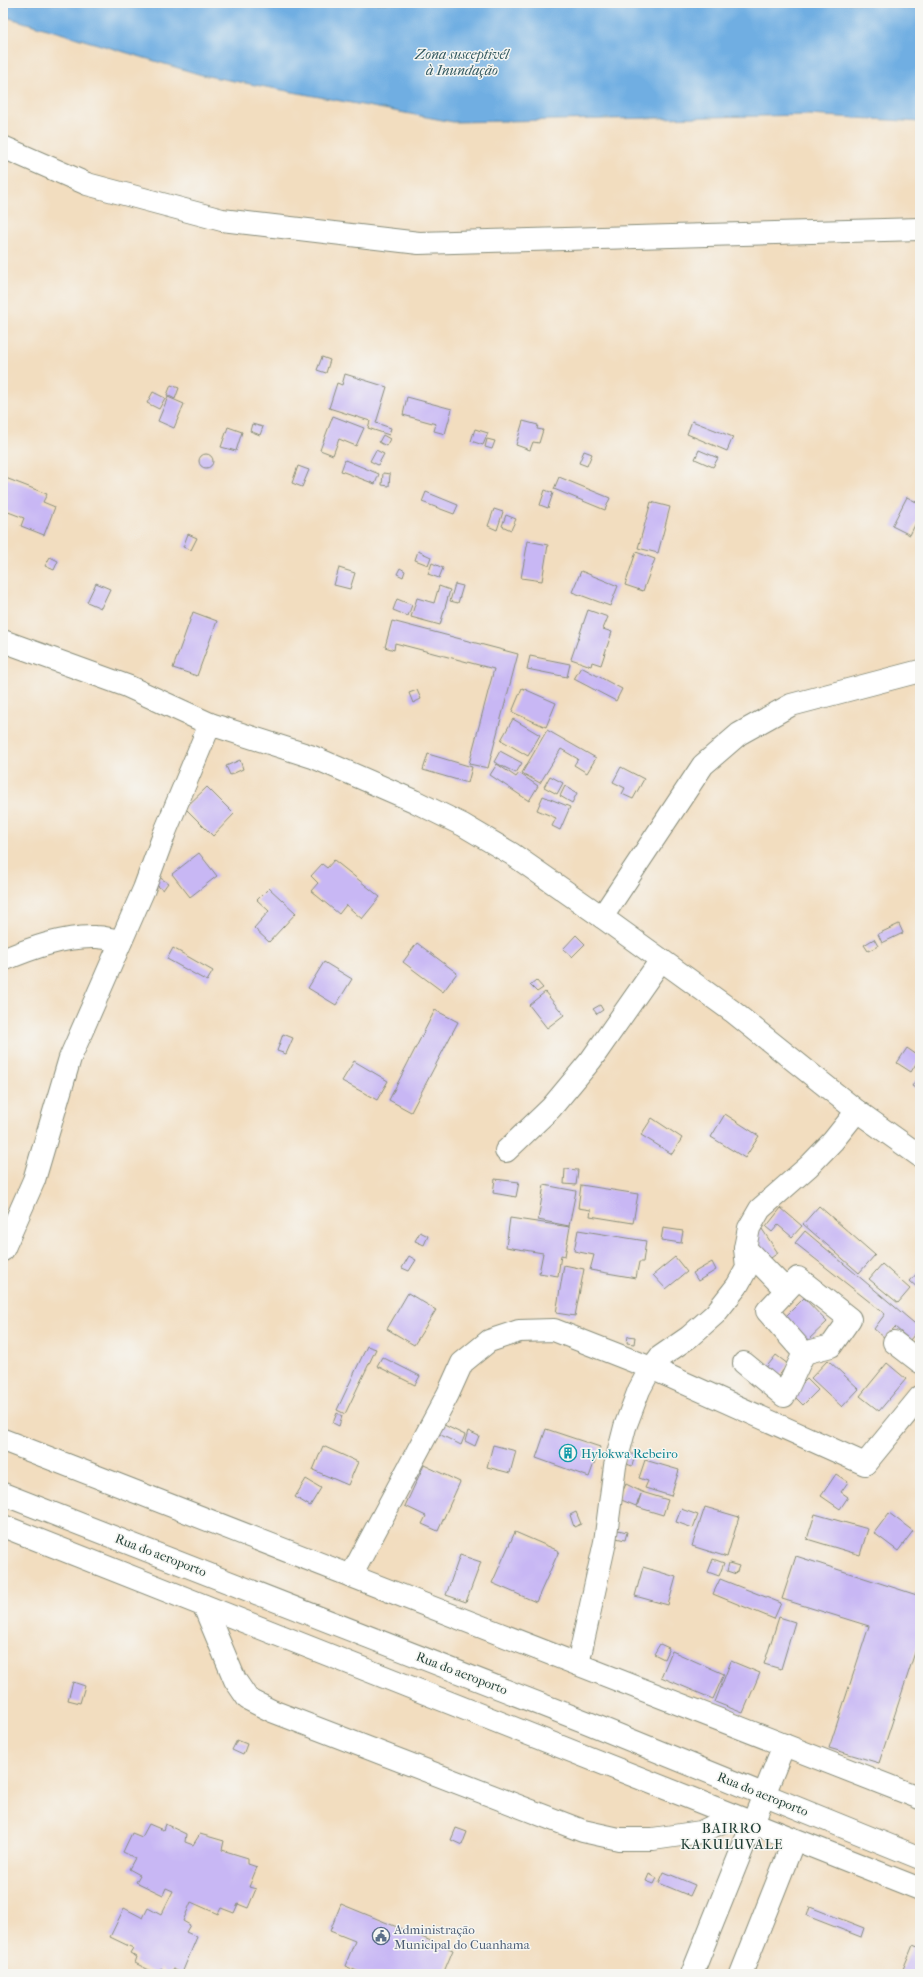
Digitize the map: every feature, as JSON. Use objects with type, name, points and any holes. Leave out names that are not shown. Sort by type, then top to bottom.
[{"type":"street","points":[[3,147],[87,184],[222,220],[419,243],[920,229]]},
{"type":"street","points":[[3,641],[127,686],[210,724],[313,757],[464,825],[512,854],[732,1011],[857,1111],[920,1156]]},
{"type":"street","points":[[602,917],[703,765],[738,734],[792,705],[920,671]]},
{"type":"street","points":[[3,1250],[34,1180],[70,1058],[121,941],[210,724]]},
{"type":"street","points":[[3,960],[34,948],[70,940],[96,937],[121,941]]},
{"type":"street","points":[[506,1151],[551,1108],[591,1060],[661,960]]},
{"type":"street","points":[[578,1664],[603,1549],[609,1505],[619,1453],[625,1428],[639,1390],[651,1368],[660,1357],[689,1337],[716,1314],[738,1286],[747,1268],[745,1248],[749,1228],[760,1209],[809,1166],[833,1141],[857,1111]]},
{"type":"street","points":[[745,1248],[786,1290]]},
{"type":"street","points":[[798,1278],[850,1319],[831,1346],[804,1352],[767,1311],[798,1278]]},
{"type":"street","points":[[352,1576],[448,1394],[462,1363],[489,1341],[520,1331],[554,1330],[651,1368],[865,1464],[916,1410]]},
{"type":"street","points":[[894,1342],[920,1362]]},
{"type":"street","points":[[744,1363],[784,1396],[804,1352]]},
{"type":"street","points":[[3,1440],[920,1798]]},
{"type":"street","name":"Rua do aeroporto","points":[[3,1494],[586,1722],[920,1858]]},
{"type":"street","points":[[3,1526],[920,1889]]},
{"type":"street","points":[[204,1606],[236,1680],[248,1699],[272,1711],[583,1831],[619,1839],[653,1838],[701,1832],[743,1820]]},
{"type":"street","points":[[692,1974],[743,1820],[763,1795],[784,1745]]},
{"type":"street","points":[[741,1974],[794,1840]]},
{"type":"water","name":"Zona susceptivél à Inundação","points":[[3,3],[920,3],[920,122],[809,115],[453,122],[202,75],[3,16]]},
{"type":"building","points":[[322,357],[330,360],[326,373],[317,370]]},
{"type":"building","points":[[345,374],[387,387],[376,423],[391,428],[389,435],[368,428],[370,421],[329,408],[337,383],[342,385]]},
{"type":"building","points":[[171,385],[179,388],[175,399],[167,395]]},
{"type":"building","points":[[153,392],[165,398],[159,409],[147,403]]},
{"type":"building","points":[[168,397],[184,404],[174,428],[158,421]]},
{"type":"building","points":[[407,397],[452,409],[445,434],[434,431],[436,424],[403,415]]},
{"type":"building","points":[[333,416],[364,428],[356,446],[339,439],[333,455],[320,450]]},
{"type":"building","points":[[523,421],[538,425],[537,429],[543,430],[539,443],[533,442],[530,450],[516,445]]},
{"type":"building","points":[[692,421],[733,437],[727,451],[687,434]]},
{"type":"building","points":[[252,424],[263,427],[260,435],[250,431]]},
{"type":"building","points":[[228,427],[242,432],[236,451],[221,447]]},
{"type":"building","points":[[475,429],[488,433],[483,445],[471,441]]},
{"type":"building","points":[[383,435],[390,439],[386,446],[379,442]]},
{"type":"building","points":[[487,439],[495,441],[492,449],[485,447]]},
{"type":"building","points":[[376,450],[384,454],[378,465],[370,461]]},
{"type":"building","points":[[699,450],[718,458],[713,467],[695,459]]},
{"type":"building","points":[[584,451],[592,454],[587,466],[579,463]]},
{"type":"building","points":[[206,454],[211,456],[213,461],[211,466],[206,468],[201,466],[199,461],[201,456]]},
{"type":"building","points":[[345,460],[379,474],[375,484],[341,471]]},
{"type":"building","points":[[298,466],[309,470],[302,487],[292,483]]},
{"type":"building","points":[[383,473],[390,474],[389,486],[382,485]]},
{"type":"building","points":[[3,477],[47,494],[43,502],[55,507],[44,535],[21,526],[24,518],[3,510]]},
{"type":"building","points":[[559,477],[610,498],[605,510],[554,489]]},
{"type":"building","points":[[545,490],[553,493],[548,508],[540,505]]},
{"type":"building","points":[[426,492],[458,505],[454,514],[422,502]]},
{"type":"building","points":[[907,497],[920,504],[920,515],[910,535],[892,526]]},
{"type":"building","points":[[651,502],[670,507],[658,553],[638,548]]},
{"type":"building","points":[[494,509],[503,512],[497,530],[488,526]]},
{"type":"building","points":[[506,515],[516,519],[511,530],[502,526]]},
{"type":"building","points":[[188,534],[197,538],[191,550],[183,547]]},
{"type":"building","points":[[528,541],[548,545],[542,581],[521,578]]},
{"type":"building","points":[[418,551],[431,557],[428,565],[415,560]]},
{"type":"building","points":[[636,552],[655,559],[643,591],[625,585]]},
{"type":"building","points":[[50,557],[58,561],[54,570],[45,566]]},
{"type":"building","points":[[432,563],[443,568],[439,578],[428,574]]},
{"type":"building","points":[[339,568],[355,573],[350,589],[334,585]]},
{"type":"building","points":[[400,568],[405,571],[403,577],[397,574]]},
{"type":"building","points":[[581,571],[618,586],[610,606],[572,592]]},
{"type":"building","points":[[96,583],[110,589],[101,608],[87,602]]},
{"type":"building","points":[[455,584],[463,586],[458,603],[450,601]]},
{"type":"building","points":[[439,586],[450,590],[440,625],[411,617],[417,598],[434,603]]},
{"type":"building","points":[[397,599],[412,605],[408,616],[393,610]]},
{"type":"building","points":[[588,610],[608,617],[603,629],[612,632],[601,665],[592,662],[591,666],[571,659]]},
{"type":"building","points":[[193,612],[217,621],[197,676],[173,668]]},
{"type":"building","points":[[392,621],[518,654],[488,768],[469,764],[494,669],[395,643],[394,650],[385,647]]},
{"type":"building","points":[[530,656],[570,664],[567,677],[527,669]]},
{"type":"building","points":[[581,667],[622,689],[616,701],[574,679]]},
{"type":"building","points":[[522,688],[556,703],[546,727],[512,712]]},
{"type":"building","points":[[417,690],[421,699],[413,703],[409,693]]},
{"type":"building","points":[[513,719],[540,735],[528,756],[501,740]]},
{"type":"building","points":[[547,730],[596,758],[587,773],[574,765],[578,759],[561,749],[540,783],[522,773]]},
{"type":"building","points":[[500,751],[522,763],[516,773],[494,762]]},
{"type":"building","points":[[428,754],[472,767],[468,783],[423,770]]},
{"type":"building","points":[[240,760],[243,769],[230,775],[226,766]]},
{"type":"building","points":[[497,764],[516,777],[519,773],[538,786],[529,801],[490,775]]},
{"type":"building","points":[[621,767],[644,779],[633,799],[622,794],[625,788],[613,782]]},
{"type":"building","points":[[550,776],[563,783],[557,794],[544,787]]},
{"type":"building","points":[[565,786],[577,793],[572,803],[560,796]]},
{"type":"building","points":[[207,787],[234,814],[213,836],[185,808]]},
{"type":"building","points":[[543,796],[570,807],[560,830],[552,826],[556,818],[537,810]]},
{"type":"building","points":[[199,853],[217,876],[190,897],[172,874]]},
{"type":"building","points":[[334,860],[380,897],[362,919],[346,905],[339,914],[311,891],[318,883],[311,876],[322,864],[327,868]]},
{"type":"building","points":[[159,877],[168,883],[163,890],[155,884]]},
{"type":"building","points":[[269,888],[296,913],[269,942],[254,928],[269,911],[257,900]]},
{"type":"building","points":[[899,924],[903,933],[882,943],[878,934]]},
{"type":"building","points":[[576,935],[585,944],[572,957],[563,949]]},
{"type":"building","points":[[874,939],[878,946],[868,951],[864,945]]},
{"type":"building","points":[[417,943],[457,973],[443,992],[403,962]]},
{"type":"building","points":[[173,948],[213,971],[207,981],[167,959]]},
{"type":"building","points":[[324,962],[352,979],[336,1005],[308,988]]},
{"type":"building","points":[[536,980],[543,988],[537,992],[530,985]]},
{"type":"building","points":[[545,992],[564,1015],[547,1028],[529,1005]]},
{"type":"building","points":[[600,1005],[603,1010],[597,1014],[593,1009]]},
{"type":"building","points":[[435,1010],[458,1022],[411,1112],[389,1100]]},
{"type":"building","points":[[283,1034],[293,1038],[286,1054],[277,1051]]},
{"type":"building","points":[[907,1048],[920,1057],[911,1072],[897,1063]]},
{"type":"building","points":[[354,1061],[388,1081],[377,1100],[342,1081]]},
{"type":"building","points":[[920,1074],[920,1091],[912,1086]]},
{"type":"building","points":[[725,1114],[759,1136],[745,1158],[711,1137]]},
{"type":"building","points":[[652,1118],[682,1138],[672,1154],[641,1135]]},
{"type":"building","points":[[565,1169],[578,1170],[576,1185],[564,1184]]},
{"type":"building","points":[[495,1179],[519,1182],[516,1197],[493,1193]]},
{"type":"building","points":[[544,1185],[576,1191],[569,1226],[538,1220]]},
{"type":"building","points":[[581,1185],[638,1194],[633,1223],[590,1216],[591,1210],[578,1208]]},
{"type":"building","points":[[819,1206],[875,1255],[859,1273],[803,1224]]},
{"type":"building","points":[[781,1208],[802,1226],[792,1237],[778,1225],[772,1232],[766,1227]]},
{"type":"building","points":[[510,1218],[570,1227],[565,1256],[561,1255],[558,1276],[539,1273],[543,1253],[506,1247]]},
{"type":"building","points":[[663,1228],[683,1231],[681,1243],[661,1240]]},
{"type":"building","points":[[762,1229],[778,1253],[768,1260],[752,1236]]},
{"type":"building","points":[[578,1230],[646,1241],[643,1262],[639,1262],[636,1278],[590,1270],[594,1255],[574,1251]]},
{"type":"building","points":[[805,1231],[920,1328],[910,1340],[895,1327],[885,1338],[874,1329],[885,1314],[795,1243]]},
{"type":"building","points":[[420,1232],[428,1236],[424,1245],[415,1241]]},
{"type":"building","points":[[409,1256],[416,1260],[409,1271],[402,1268]]},
{"type":"building","points":[[675,1257],[687,1272],[666,1289],[653,1275]]},
{"type":"building","points":[[712,1262],[716,1270],[698,1281],[693,1273]]},
{"type":"building","points":[[882,1264],[910,1289],[898,1303],[869,1279]]},
{"type":"building","points":[[564,1265],[584,1269],[575,1316],[556,1313]]},
{"type":"building","points":[[920,1270],[920,1290],[910,1281]]},
{"type":"building","points":[[408,1293],[436,1310],[414,1345],[387,1329]]},
{"type":"building","points":[[804,1298],[827,1322],[807,1341],[784,1318]]},
{"type":"building","points":[[628,1336],[635,1337],[634,1344],[627,1343]]},
{"type":"building","points":[[367,1346],[376,1349],[345,1414],[337,1410]]},
{"type":"building","points":[[776,1355],[788,1364],[777,1378],[765,1369]]},
{"type":"building","points":[[382,1357],[420,1376],[415,1385],[377,1366]]},
{"type":"building","points":[[828,1360],[859,1389],[842,1407],[811,1378]]},
{"type":"building","points":[[887,1363],[906,1379],[879,1411],[860,1396]]},
{"type":"building","points":[[807,1379],[818,1390],[803,1405],[792,1394]]},
{"type":"building","points":[[337,1413],[342,1416],[339,1426],[333,1423]]},
{"type":"building","points":[[440,1423],[465,1435],[461,1445],[435,1432]]},
{"type":"building","name":"Hylokwa Rebeiro","points":[[546,1429],[600,1447],[589,1477],[536,1458]]},
{"type":"building","points":[[468,1431],[479,1436],[475,1446],[465,1441]]},
{"type":"building","points":[[493,1445],[516,1451],[510,1473],[487,1467]]},
{"type":"building","points":[[323,1446],[358,1462],[348,1485],[313,1470]]},
{"type":"building","points":[[627,1452],[635,1455],[632,1466],[624,1463]]},
{"type":"building","points":[[645,1460],[679,1470],[671,1496],[645,1488],[648,1481],[639,1478]]},
{"type":"building","points":[[424,1465],[460,1482],[438,1531],[422,1524],[426,1516],[405,1506]]},
{"type":"building","points":[[836,1474],[848,1482],[841,1492],[848,1497],[840,1509],[821,1496]]},
{"type":"building","points":[[306,1479],[321,1488],[310,1506],[295,1497]]},
{"type":"building","points":[[626,1484],[642,1492],[668,1500],[663,1515],[637,1507],[641,1494],[636,1506],[619,1499]]},
{"type":"building","points":[[705,1507],[739,1517],[727,1557],[692,1546]]},
{"type":"building","points":[[681,1509],[698,1515],[693,1528],[676,1522]]},
{"type":"building","points":[[576,1512],[581,1524],[574,1527],[570,1515]]},
{"type":"building","points":[[889,1513],[913,1531],[898,1551],[874,1533]]},
{"type":"building","points":[[815,1514],[868,1529],[860,1555],[807,1539]]},
{"type":"building","points":[[618,1530],[627,1532],[625,1540],[616,1538]]},
{"type":"building","points":[[515,1532],[559,1551],[536,1602],[492,1583]]},
{"type":"building","points":[[460,1555],[481,1562],[466,1602],[446,1595]]},
{"type":"building","points":[[796,1556],[920,1596],[920,1637],[879,1763],[829,1748],[869,1626],[782,1599]]},
{"type":"building","points":[[713,1559],[724,1563],[719,1576],[708,1572]]},
{"type":"building","points":[[729,1563],[739,1566],[736,1574],[727,1571]]},
{"type":"building","points":[[643,1567],[676,1577],[668,1605],[635,1596]]},
{"type":"building","points":[[720,1579],[781,1603],[774,1619],[713,1594]]},
{"type":"building","points":[[779,1617],[795,1622],[781,1669],[764,1664]]},
{"type":"building","points":[[660,1644],[669,1648],[664,1659],[654,1654]]},
{"type":"building","points":[[672,1651],[724,1674],[713,1699],[661,1677]]},
{"type":"building","points":[[731,1661],[760,1673],[743,1713],[715,1702]]},
{"type":"building","points":[[73,1682],[85,1686],[80,1703],[68,1700]]},
{"type":"building","points":[[237,1740],[247,1744],[243,1755],[232,1750]]},
{"type":"building","points":[[149,1824],[163,1830],[165,1824],[186,1834],[185,1842],[193,1845],[200,1834],[224,1841],[222,1850],[248,1858],[248,1864],[257,1867],[249,1887],[256,1889],[248,1908],[238,1904],[234,1913],[221,1908],[218,1914],[191,1902],[183,1921],[190,1925],[186,1932],[197,1937],[182,1973],[173,1969],[169,1974],[161,1968],[157,1974],[135,1963],[137,1957],[130,1953],[133,1948],[110,1937],[124,1908],[143,1918],[148,1908],[161,1915],[173,1891],[166,1888],[163,1895],[136,1882],[140,1875],[129,1869],[135,1858],[123,1852],[132,1833],[142,1837]]},
{"type":"building","points":[[456,1828],[467,1832],[462,1845],[451,1840]]},
{"type":"building","points":[[664,1872],[695,1885],[690,1896],[659,1883]]},
{"type":"building","points":[[649,1874],[657,1878],[654,1884],[646,1881]]},
{"type":"building","name":"Administração Municipal do Cuanhama","points":[[341,1904],[453,1950],[443,1974],[364,1974],[345,1966],[355,1941],[330,1931]]},
{"type":"building","points":[[810,1907],[864,1928],[861,1937],[807,1916]]},
{"type":"building","points":[[913,1945],[920,1948],[920,1974],[901,1974]]},
{"type":"place","name":"Hylokwa Rebeiro","points":[[568,1453]]},
{"type":"place","name":"Administração Municipal do Cuanhama","points":[[381,1936]]},
{"type":"district","name":"BAIRRO KAKULUVALE","points":[[732,1836]]}]
